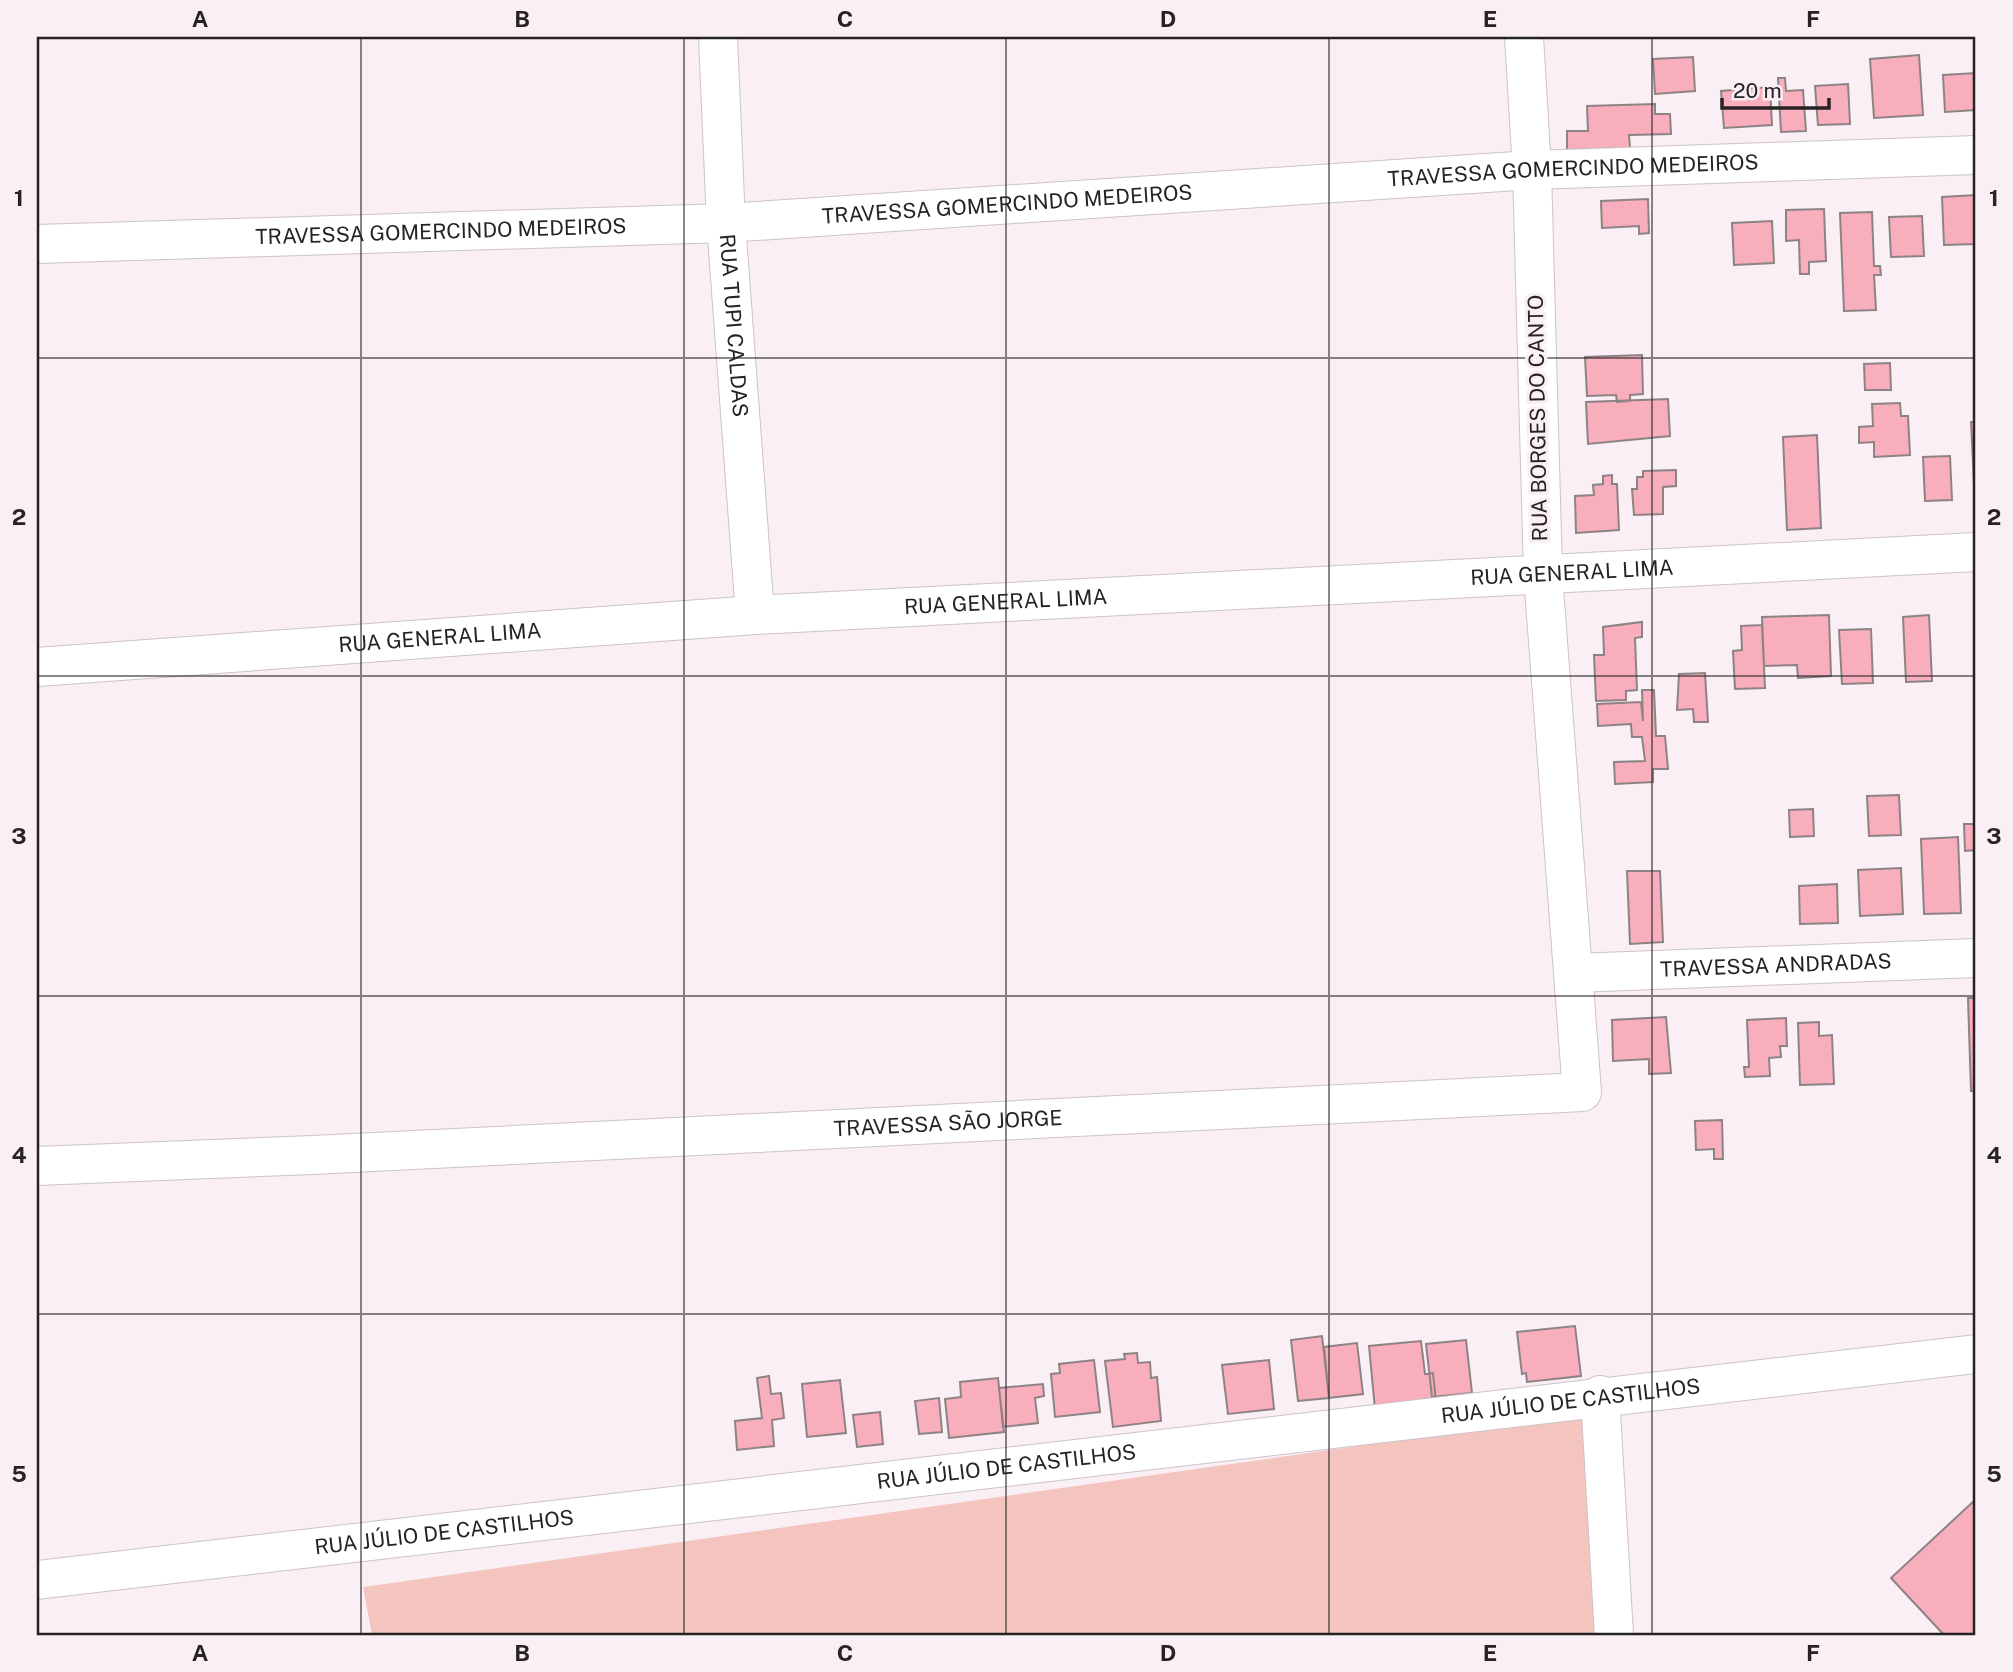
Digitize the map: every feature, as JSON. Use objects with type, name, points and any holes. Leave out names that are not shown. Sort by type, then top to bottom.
[{"type":"street","name":"RUA TUPI CALDAS","points":[[718,37],[726,223],[755,615]]},
{"type":"street","name":"RUA BORGES DO CANTO","points":[[1524,37],[1532,170],[1543,575],[1582,1092]]},
{"type":"street","name":"TRAVESSA GOMERCINDO MEDEIROS","points":[[37,244],[726,223],[1532,170],[1976,155]]},
{"type":"street","name":"RUA GENERAL LIMA","points":[[37,667],[755,615],[1976,552]]},
{"type":"street","name":"TRAVESSA ANDRADAS","points":[[1574,973],[1976,958]]},
{"type":"street","name":"TRAVESSA SÃO JORGE","points":[[37,1166],[313,1155],[1582,1092]]},
{"type":"street","name":"RUA JÚLIO DE CASTILHOS","points":[[37,1580],[1600,1395],[1976,1354]]},
{"type":"street","points":[[1600,1395],[1614,1635]]},
{"type":"shaded area","points":[[1584,1414],[1600,1635],[372,1635],[363,1587]]},
{"type":"building","points":[[1919,55],[1923,115],[1874,118],[1870,59]]},
{"type":"building","points":[[1693,57],[1695,91],[1655,94],[1653,59]]},
{"type":"building","points":[[1976,73],[1976,110],[1945,112],[1943,75]]},
{"type":"building","points":[[1778,78],[1785,78],[1786,91],[1803,90],[1806,131],[1781,132]]},
{"type":"building","points":[[1848,84],[1850,124],[1818,125],[1815,86]]},
{"type":"building","points":[[1770,87],[1772,125],[1724,128],[1721,91]]},
{"type":"building","points":[[1655,104],[1655,114],[1670,114],[1671,134],[1629,135],[1630,148],[1567,150],[1567,131],[1588,131],[1587,106]]},
{"type":"building","points":[[1976,195],[1976,244],[1944,245],[1942,197]]},
{"type":"building","points":[[1648,199],[1649,233],[1639,234],[1639,226],[1602,228],[1601,201]]},
{"type":"building","points":[[1824,209],[1826,261],[1809,262],[1809,274],[1800,274],[1799,240],[1786,241],[1786,210]]},
{"type":"building","points":[[1872,212],[1874,266],[1880,266],[1881,275],[1874,275],[1876,310],[1844,311],[1840,213]]},
{"type":"building","points":[[1922,216],[1924,256],[1891,257],[1889,217]]},
{"type":"building","points":[[1772,221],[1774,263],[1734,265],[1732,223]]},
{"type":"building","points":[[1642,355],[1643,394],[1630,395],[1630,401],[1617,402],[1616,395],[1587,396],[1585,357]]},
{"type":"building","points":[[1890,363],[1891,390],[1865,390],[1864,364]]},
{"type":"building","points":[[1668,399],[1670,436],[1588,444],[1586,402]]},
{"type":"building","points":[[1900,403],[1901,416],[1908,416],[1910,455],[1874,457],[1874,442],[1859,443],[1859,427],[1873,426],[1872,404]]},
{"type":"building","points":[[1971,422],[1976,422],[1976,506],[1975,506]]},
{"type":"building","points":[[1817,435],[1821,528],[1787,530],[1783,437]]},
{"type":"building","points":[[1950,456],[1952,500],[1925,501],[1923,457]]},
{"type":"building","points":[[1676,470],[1676,486],[1663,487],[1663,514],[1634,515],[1632,489],[1637,489],[1637,477],[1643,477],[1643,471]]},
{"type":"building","points":[[1612,475],[1612,484],[1617,484],[1619,530],[1576,533],[1575,496],[1594,495],[1593,485],[1603,484],[1603,476]]},
{"type":"building","points":[[1829,615],[1831,676],[1798,678],[1797,665],[1764,666],[1762,617]]},
{"type":"building","points":[[1929,615],[1932,681],[1906,682],[1903,617]]},
{"type":"building","points":[[1642,622],[1642,637],[1635,638],[1637,690],[1626,691],[1626,700],[1596,701],[1594,655],[1604,655],[1603,627]]},
{"type":"building","points":[[1762,625],[1765,688],[1735,689],[1733,651],[1742,650],[1741,626]]},
{"type":"building","points":[[1871,629],[1873,683],[1842,684],[1839,630]]},
{"type":"building","points":[[1705,673],[1708,722],[1694,722],[1693,709],[1677,710],[1679,674]]},
{"type":"building","points":[[1642,690],[1654,690],[1656,736],[1665,736],[1668,769],[1653,769],[1653,782],[1615,784],[1614,762],[1645,761],[1642,737],[1632,737],[1631,724],[1598,726],[1597,704],[1641,702],[1643,721]]},
{"type":"building","points":[[1899,795],[1901,835],[1869,836],[1867,796]]},
{"type":"building","points":[[1813,809],[1814,836],[1790,837],[1789,810]]},
{"type":"building","points":[[1964,824],[1976,824],[1976,850],[1965,851]]},
{"type":"building","points":[[1958,837],[1961,913],[1924,914],[1921,839]]},
{"type":"building","points":[[1901,868],[1903,914],[1860,916],[1858,870]]},
{"type":"building","points":[[1627,871],[1660,871],[1663,942],[1630,944]]},
{"type":"building","points":[[1837,884],[1838,923],[1800,924],[1799,886]]},
{"type":"building","points":[[1968,998],[1976,998],[1976,1091],[1971,1091]]},
{"type":"building","points":[[1666,1017],[1671,1073],[1649,1074],[1649,1059],[1613,1061],[1612,1020]]},
{"type":"building","points":[[1786,1018],[1787,1046],[1780,1046],[1781,1057],[1769,1058],[1770,1076],[1745,1077],[1744,1067],[1749,1067],[1747,1020]]},
{"type":"building","points":[[1819,1022],[1819,1036],[1832,1035],[1834,1084],[1800,1085],[1798,1023]]},
{"type":"building","points":[[1722,1120],[1723,1159],[1714,1159],[1714,1149],[1696,1150],[1695,1121]]},
{"type":"building","points":[[1575,1326],[1581,1376],[1527,1382],[1526,1373],[1522,1374],[1517,1332]]},
{"type":"building","points":[[1322,1336],[1329,1398],[1298,1401],[1291,1340]]},
{"type":"building","points":[[1466,1340],[1472,1393],[1432,1397],[1426,1344]]},
{"type":"building","points":[[1421,1341],[1425,1374],[1433,1373],[1436,1402],[1375,1409],[1369,1346]]},
{"type":"building","points":[[1357,1343],[1363,1394],[1329,1398],[1324,1347]]},
{"type":"building","points":[[1137,1353],[1138,1363],[1150,1362],[1151,1378],[1157,1377],[1161,1421],[1113,1427],[1105,1361],[1125,1359],[1124,1354]]},
{"type":"building","points":[[1094,1360],[1100,1412],[1055,1417],[1051,1374],[1060,1373],[1059,1364]]},
{"type":"building","points":[[1269,1360],[1274,1409],[1228,1414],[1222,1365]]},
{"type":"building","points":[[769,1376],[771,1394],[781,1393],[784,1418],[772,1420],[774,1446],[737,1450],[735,1421],[762,1418],[757,1378]]},
{"type":"building","points":[[998,1378],[1004,1432],[949,1438],[945,1399],[961,1397],[960,1382]]},
{"type":"building","points":[[840,1380],[846,1433],[807,1437],[802,1384]]},
{"type":"building","points":[[1043,1384],[1044,1396],[1035,1398],[1038,1423],[1003,1427],[999,1388]]},
{"type":"building","points":[[939,1398],[942,1432],[919,1434],[915,1401]]},
{"type":"building","points":[[880,1412],[883,1444],[857,1447],[853,1415]]},
{"type":"building","points":[[1976,1499],[1976,1635],[1944,1635],[1891,1578]]}]
